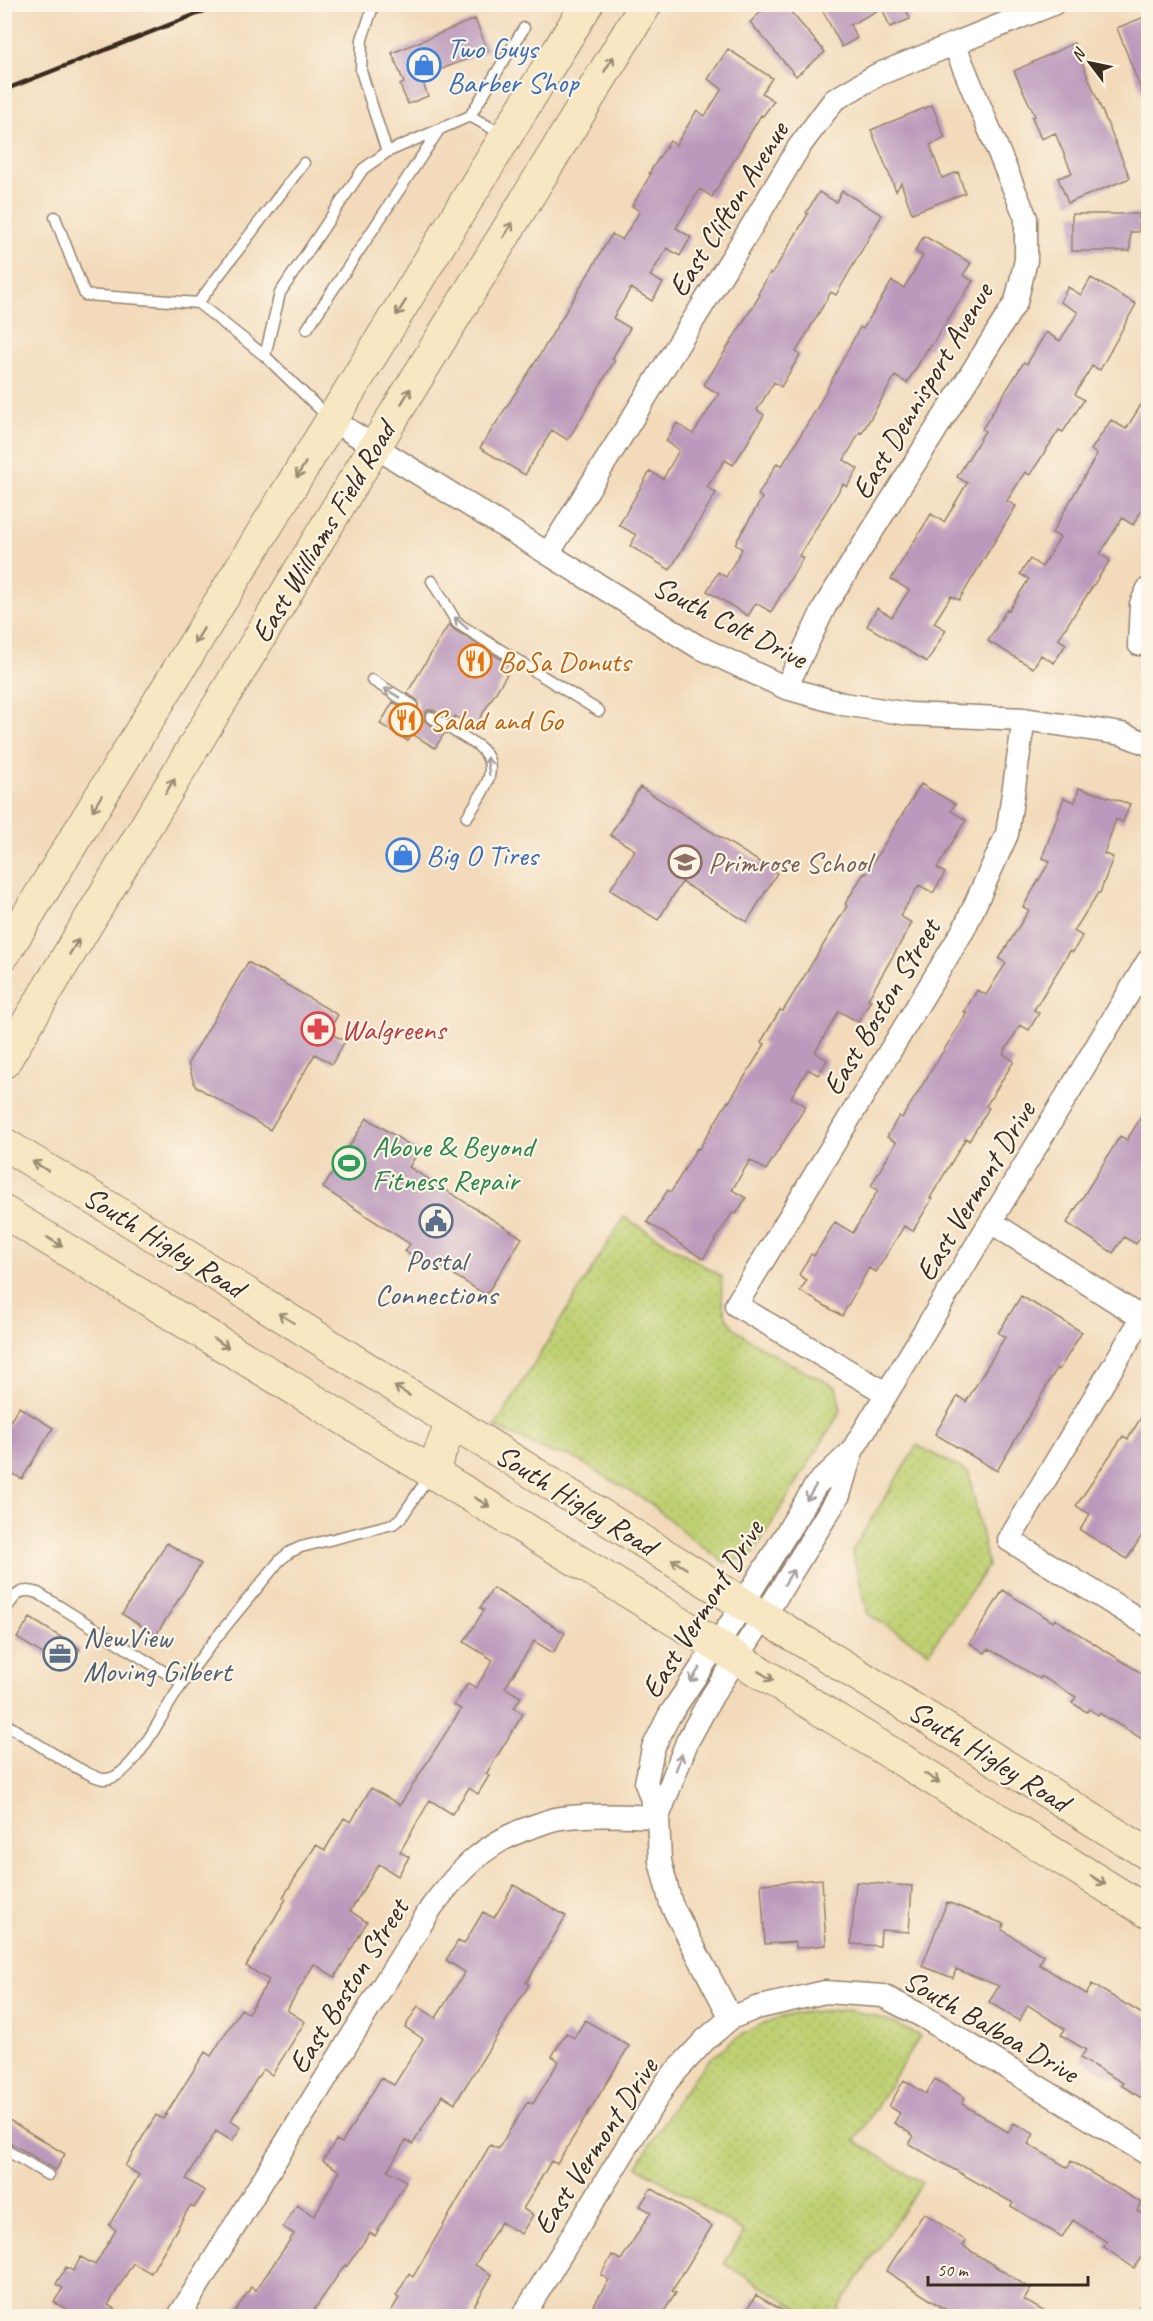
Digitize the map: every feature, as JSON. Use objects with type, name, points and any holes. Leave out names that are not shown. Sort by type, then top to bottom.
[{"type":"main road","name":"East Williams Field Road","points":[[4,954],[587,4]]},
{"type":"main road","name":"East Williams Field Road","points":[[4,1062],[375,446],[646,4]]},
{"type":"main road","name":"South Higley Road","points":[[4,1144],[1149,1854]]},
{"type":"main road","name":"South Higley Road","points":[[4,1212],[1149,1912]]},
{"type":"main road","points":[[432,1472],[452,1422]]},
{"type":"street","name":"East Clifton Avenue","points":[[548,554],[799,147],[834,100],[876,75],[1053,4]]},
{"type":"street","name":"East Dennisport Avenue","points":[[786,688],[825,606],[1016,302],[1026,260],[1026,218],[954,44]]},
{"type":"street","name":"South Colt Drive","points":[[332,420],[697,646],[786,688],[843,705],[909,714],[1024,719],[1122,734],[1149,744]]},
{"type":"street","points":[[1139,644],[1142,604],[1149,589]]},
{"type":"street","name":"East Boston Street","points":[[886,1393],[736,1305],[964,929],[1007,834],[1024,719]]},
{"type":"street","name":"East Vermont Drive","points":[[731,2018],[671,1904],[660,1861],[658,1817],[646,1783],[653,1748],[669,1716],[727,1652],[754,1611],[839,1495],[852,1451],[1149,961]]},
{"type":"street","points":[[991,1222],[1145,1313],[1009,1540],[1149,1625]]},
{"type":"street","name":"East Boston Street","points":[[179,2316],[431,1908],[452,1880],[475,1857],[517,1832],[559,1818],[658,1817]]},
{"type":"street","name":"South Balboa Drive","points":[[756,2008],[825,1992],[883,1996],[924,2016],[1149,2154]]},
{"type":"street","name":"East Vermont Drive","points":[[523,2316],[668,2080],[705,2040],[731,2018],[756,2008]]},
{"type":"lane","points":[[374,4],[362,39],[361,71],[387,152]]},
{"type":"lane","points":[[265,356],[280,293],[363,169],[387,152],[470,116],[524,28]]},
{"type":"lane","points":[[470,116],[506,136]]},
{"type":"lane","points":[[307,329],[439,129]]},
{"type":"lane","points":[[198,303],[304,164]]},
{"type":"lane","points":[[54,217],[85,295],[198,303],[265,356],[332,420]]},
{"type":"lane","points":[[432,581],[457,623],[599,711]]},
{"type":"lane","points":[[372,681],[412,705]]},
{"type":"lane","points":[[431,717],[477,745],[489,760],[489,780],[467,817]]},
{"type":"lane","points":[[4,1723],[88,1774],[105,1780],[114,1778],[129,1766],[183,1683],[280,1560],[301,1547],[393,1524],[401,1518],[432,1472]]},
{"type":"lane","points":[[4,1612],[18,1593],[28,1590],[38,1593],[183,1683]]},
{"type":"lane","points":[[4,2149],[48,2175]]},
{"type":"green space","points":[[624,1217],[722,1277],[725,1313],[734,1327],[745,1336],[776,1356],[836,1387],[841,1411],[751,1557],[724,1562],[692,1539],[650,1503],[569,1455],[552,1453],[495,1427]]},
{"type":"green space","points":[[917,1445],[969,1473],[988,1566],[929,1652],[868,1614],[852,1551]]},
{"type":"green space","points":[[850,2010],[887,2020],[920,2036],[855,2141],[922,2183],[833,2316],[812,2316],[724,2264],[744,2232],[637,2166],[667,2116],[699,2072],[717,2053],[739,2036],[764,2023],[794,2014]]},
{"type":"building","points":[[770,4],[784,4],[825,52],[796,76],[750,22]]},
{"type":"building","points":[[819,4],[904,4],[910,19],[890,27],[882,8],[850,25],[857,38],[842,47]]},
{"type":"building","points":[[1149,15],[1149,105],[1147,105],[1117,28]]},
{"type":"building","name":"Two Guys Barber Shop","points":[[475,19],[488,51],[421,77],[428,96],[408,104],[400,85],[404,83],[392,53]]},
{"type":"building","points":[[1074,43],[1130,178],[1068,203],[1058,178],[1072,173],[1055,133],[1041,139],[1032,117],[1035,116],[1014,71]]},
{"type":"building","points":[[728,49],[772,78],[762,93],[774,101],[763,116],[761,115],[712,197],[700,189],[676,228],[691,237],[680,256],[667,248],[650,276],[663,283],[652,301],[631,288],[613,318],[630,328],[612,359],[615,360],[568,440],[552,430],[525,475],[480,448],[538,358],[612,234],[622,240],[640,211],[632,206],[651,174],[649,173],[670,141],[676,145],[697,110],[705,116],[722,89],[708,79]]},
{"type":"building","points":[[932,105],[945,138],[930,145],[942,178],[958,172],[965,193],[912,213],[901,183],[896,191],[871,130]]},
{"type":"building","points":[[842,191],[882,215],[836,295],[831,292],[796,352],[800,355],[781,387],[774,382],[757,410],[764,415],[745,447],[733,465],[725,460],[707,487],[716,493],[670,570],[630,546],[636,535],[619,525],[650,471],[663,479],[679,450],[666,441],[677,423],[693,434],[719,394],[704,385],[760,295],[758,294],[770,273],[772,274],[819,192],[836,202]]},
{"type":"building","points":[[1072,214],[1139,214],[1139,232],[1130,232],[1130,251],[1072,251]]},
{"type":"building","points":[[924,236],[971,263],[963,275],[973,281],[907,383],[895,376],[862,433],[860,432],[844,460],[858,469],[847,487],[843,484],[799,556],[803,558],[771,612],[756,603],[748,616],[707,591],[718,572],[726,577],[742,549],[735,544],[762,498],[758,495],[777,463],[782,466],[817,408],[860,327],[863,329],[892,281],[904,288],[923,256],[915,251]]},
{"type":"building","points":[[1091,278],[1136,304],[1100,370],[1092,366],[1075,394],[1084,400],[1063,432],[1059,430],[1030,475],[1025,472],[1007,501],[1016,506],[959,600],[951,596],[934,623],[946,630],[927,662],[867,626],[877,608],[892,617],[909,590],[891,579],[931,514],[944,522],[967,483],[957,477],[985,431],[982,429],[1024,362],[1027,364],[1046,332],[1060,341],[1078,312],[1060,302],[1068,287],[1081,295]]},
{"type":"building","points":[[1149,392],[1149,498],[1133,525],[1122,518],[1100,554],[1110,560],[1058,639],[1066,644],[1054,663],[1041,655],[1033,668],[988,641],[1007,609],[1009,610],[1029,579],[1020,574],[1030,559],[1042,567],[1060,537],[1052,533],[1097,454],[1091,450],[1111,420],[1126,429]]},
{"type":"building","points":[[449,624],[453,629],[512,666],[474,728],[455,716],[452,721],[434,710],[428,710],[425,713],[425,721],[444,734],[435,748],[412,734],[408,741],[380,724],[393,702],[411,712],[418,709],[418,701],[407,693]]},
{"type":"building","points":[[921,784],[955,804],[951,811],[966,820],[937,868],[945,873],[933,893],[919,885],[900,916],[912,923],[868,999],[871,1000],[858,1022],[839,1011],[815,1052],[827,1060],[818,1075],[808,1069],[791,1097],[806,1106],[766,1170],[750,1160],[732,1190],[746,1198],[736,1214],[733,1212],[703,1259],[647,1222],[668,1190],[671,1192],[697,1148],[699,1149],[729,1102],[765,1044],[761,1042],[780,1010],[783,1011],[847,906],[845,904]]},
{"type":"building","points":[[640,787],[777,873],[747,922],[682,882],[658,920],[610,890],[635,850],[610,835]]},
{"type":"building","points":[[1079,788],[1130,804],[1123,822],[1116,819],[1104,854],[1113,857],[1100,893],[1074,931],[1082,936],[1073,952],[1070,951],[1034,1010],[1039,1013],[1029,1030],[1020,1025],[1003,1054],[1014,1061],[986,1106],[989,1108],[969,1141],[966,1138],[913,1231],[904,1226],[876,1272],[869,1268],[842,1316],[800,1291],[807,1280],[799,1275],[811,1254],[814,1256],[835,1222],[853,1233],[878,1190],[871,1186],[896,1142],[887,1137],[899,1116],[902,1118],[967,1013],[964,1012],[977,990],[986,995],[1006,963],[999,959],[1029,910],[1023,907],[1050,861],[1042,858],[1064,798],[1075,802]]},
{"type":"building","name":"Walgreens","points":[[248,962],[338,1015],[328,1032],[345,1041],[332,1064],[315,1054],[270,1130],[195,1086],[188,1063]]},
{"type":"building","points":[[1149,1104],[1149,1225],[1136,1244],[1124,1237],[1113,1253],[1067,1223],[1120,1136],[1127,1140]]},
{"type":"building","points":[[367,1118],[419,1151],[409,1167],[522,1238],[486,1295],[430,1260],[427,1265],[405,1251],[410,1244],[323,1188]]},
{"type":"building","points":[[1021,1296],[1082,1332],[1059,1370],[1057,1368],[997,1471],[935,1434],[958,1396],[966,1402],[1005,1337],[998,1333]]},
{"type":"building","points":[[1149,1404],[1149,1524],[1127,1559],[1080,1530],[1090,1514],[1076,1506],[1123,1436],[1128,1439]]},
{"type":"building","points":[[19,1407],[53,1428],[22,1479],[4,1469],[4,1431]]},
{"type":"building","points":[[167,1543],[201,1564],[156,1635],[122,1614]]},
{"type":"building","points":[[493,1588],[565,1633],[553,1653],[534,1641],[505,1688],[521,1697],[514,1708],[523,1714],[486,1774],[489,1776],[478,1794],[469,1788],[452,1814],[430,1800],[400,1852],[409,1857],[398,1876],[379,1864],[350,1911],[367,1922],[335,1977],[314,1964],[287,2010],[305,2022],[272,2075],[263,2069],[231,2120],[241,2127],[232,2141],[216,2131],[186,2179],[205,2191],[194,2208],[190,2206],[151,2273],[133,2263],[108,2305],[126,2316],[78,2316],[54,2302],[63,2288],[56,2284],[66,2267],[73,2271],[81,2257],[95,2265],[116,2230],[109,2225],[139,2175],[125,2166],[156,2115],[163,2119],[205,2052],[211,2056],[241,2009],[248,2013],[269,1980],[246,1966],[286,1899],[283,1897],[316,1845],[325,1850],[344,1818],[351,1822],[371,1788],[400,1805],[461,1709],[454,1705],[468,1683],[476,1688],[493,1660],[464,1642],[484,1610],[480,1608]]},
{"type":"building","points":[[1003,1590],[1053,1622],[1055,1619],[1149,1678],[1149,1743],[1099,1713],[1098,1715],[1089,1709],[1087,1712],[1072,1703],[1076,1697],[1041,1676],[1040,1679],[998,1654],[988,1649],[985,1653],[970,1643]]},
{"type":"building","name":"NewView Moving Gilbert","points":[[30,1618],[80,1649],[67,1669],[17,1638]]},
{"type":"building","points":[[822,1879],[826,1945],[796,1948],[796,1942],[765,1944],[761,1884]]},
{"type":"building","points":[[856,1882],[912,1886],[909,1932],[881,1930],[880,1946],[851,1944]]},
{"type":"building","points":[[514,1885],[566,1916],[526,1983],[529,1985],[455,2103],[442,2095],[413,2144],[406,2140],[388,2170],[406,2181],[375,2236],[370,2233],[310,2316],[232,2316],[251,2287],[256,2290],[294,2234],[283,2227],[297,2205],[314,2216],[340,2171],[323,2161],[336,2140],[342,2143],[381,2078],[394,2085],[423,2039],[405,2027],[418,2006],[436,2018],[465,1972],[446,1960],[458,1941],[464,1944],[483,1912],[494,1918]]},
{"type":"building","points":[[947,1902],[1004,1924],[1002,1930],[1044,1956],[1039,1964],[1086,1994],[1092,1984],[1149,2018],[1149,2103],[1121,2085],[1123,2083],[1080,2058],[1086,2050],[1061,2035],[1065,2029],[1028,2005],[1019,2021],[989,2002],[999,1986],[956,1969],[953,1978],[922,1966]]},
{"type":"building","points":[[585,2020],[629,2046],[557,2164],[551,2161],[523,2209],[533,2215],[521,2234],[501,2222],[475,2265],[492,2275],[468,2316],[388,2316],[409,2274],[413,2277],[490,2145],[498,2149],[528,2101],[533,2104],[559,2061],[552,2056],[566,2033],[574,2038]]},
{"type":"building","points":[[935,2079],[965,2098],[962,2104],[1008,2132],[1014,2123],[1034,2134],[1028,2144],[1068,2168],[1071,2161],[1142,2203],[1137,2211],[1149,2218],[1149,2246],[1134,2268],[1104,2247],[1107,2242],[1073,2220],[1062,2237],[1011,2206],[1013,2203],[909,2144],[914,2136],[894,2123],[900,2113],[889,2106],[904,2080],[926,2094]]},
{"type":"building","points":[[4,2117],[65,2154],[56,2170],[4,2139]]},
{"type":"building","points":[[651,2188],[712,2226],[672,2291],[676,2293],[661,2316],[587,2316],[609,2280],[601,2275],[612,2255],[621,2260],[651,2212],[640,2206]]},
{"type":"building","points":[[924,2213],[966,2241],[963,2246],[1031,2289],[1024,2300],[1052,2316],[942,2316],[946,2310],[886,2271]]},
{"type":"building","points":[[756,2295],[792,2316],[743,2316]]},
{"type":"railway","points":[[4,90],[222,4]]},
{"type":"place","name":"Two Guys Barber Shop","points":[[424,65]]},
{"type":"place","name":"BoSa Donuts","points":[[475,661]]},
{"type":"place","name":"Salad and Go","points":[[406,720]]},
{"type":"place","name":"Big O Tires","points":[[403,855]]},
{"type":"place","name":"Primrose School","points":[[685,862]]},
{"type":"place","name":"Walgreens","points":[[318,1029]]},
{"type":"place","name":"Above & Beyond Fitness Repair","points":[[349,1163]]},
{"type":"place","name":"Postal Connections","points":[[436,1221]]},
{"type":"place","name":"NewView Moving Gilbert","points":[[60,1654]]}]
